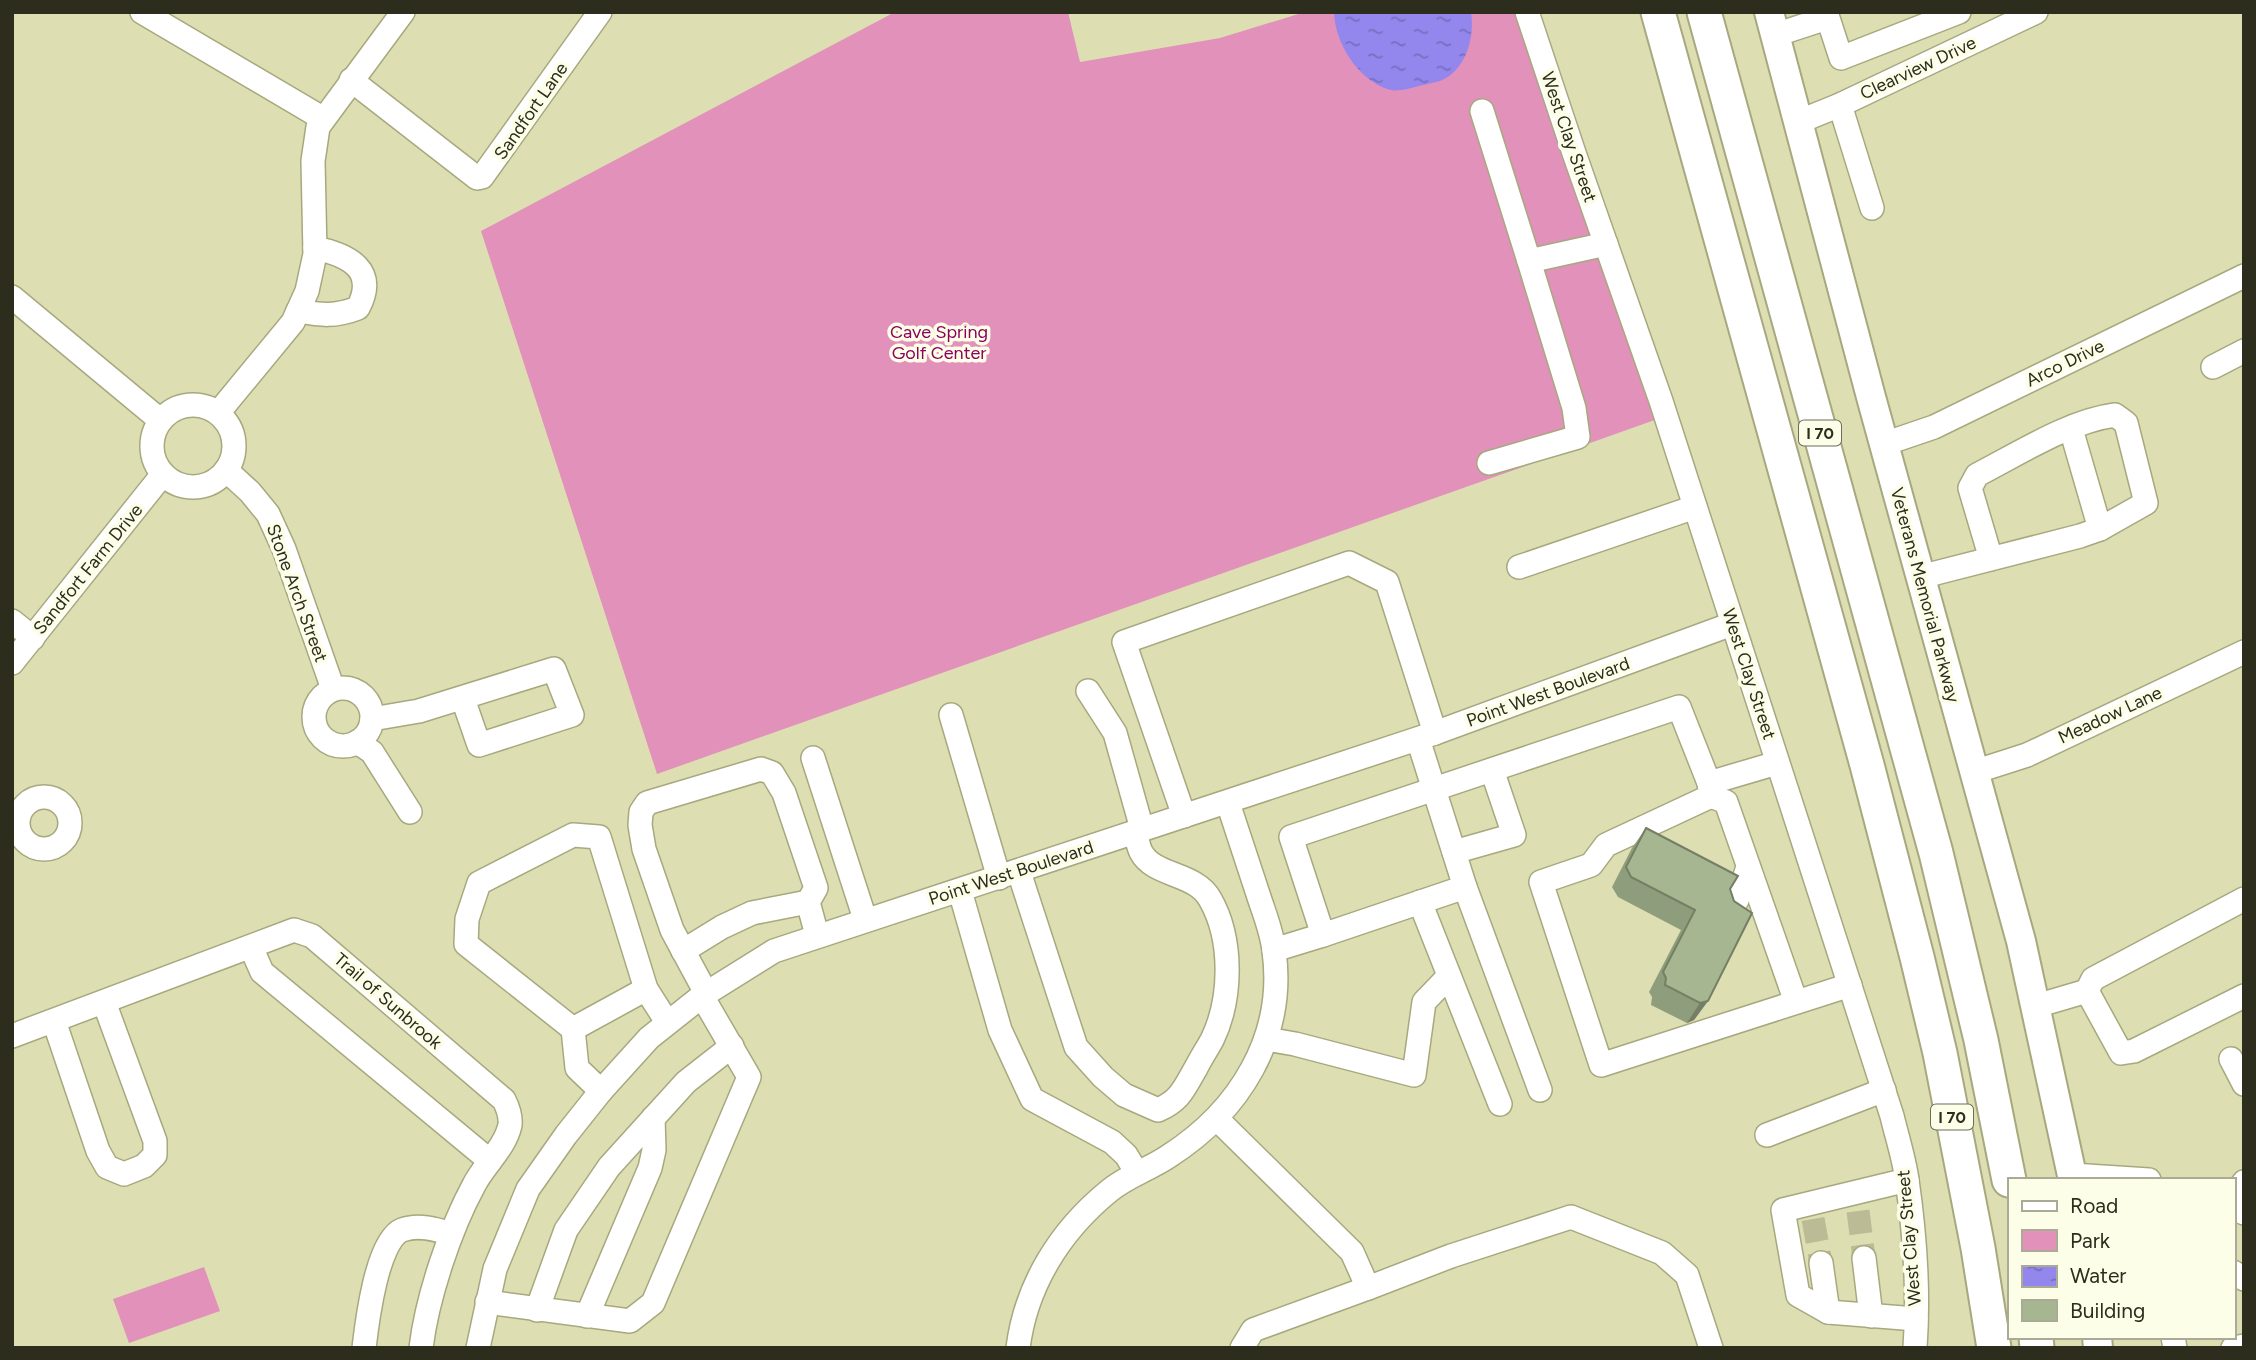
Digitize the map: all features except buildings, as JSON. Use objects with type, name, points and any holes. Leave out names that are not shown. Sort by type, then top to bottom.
[{"type":"highway","name":"I 70","points":[[1658,12],[1870,777],[1917,957],[1940,1053],[1976,1236],[1994,1348]]},
{"type":"highway","name":"I 70","points":[[1704,12],[1936,853],[1981,1040],[2010,1178]]},
{"type":"main road","name":"Veterans Memorial Parkway","points":[[1772,24],[2021,941],[2073,1177]]},
{"type":"street","points":[[142,12],[322,118]]},
{"type":"street","points":[[218,413],[293,322],[307,291],[315,248],[313,162],[318,127],[322,118],[403,12]]},
{"type":"street","name":"Sandfort Lane","points":[[351,80],[477,177],[482,177],[600,12]]},
{"type":"street","name":"West Clay Street","points":[[1527,12],[1661,401],[1884,1090],[1907,1180],[1916,1286],[1915,1348]]},
{"type":"street","points":[[1772,24],[1827,15],[1841,58],[1959,12]]},
{"type":"street","name":"Clearview Drive","points":[[1798,122],[1840,105],[2036,12]]},
{"type":"street","points":[[1840,105],[1872,208]]},
{"type":"street","points":[[1482,111],[1574,408],[1578,437],[1489,463]]},
{"type":"street","points":[[1529,261],[1606,244]]},
{"type":"street","points":[[298,311],[341,315],[358,308],[365,295],[363,275],[354,264],[336,253],[315,248]]},
{"type":"street","name":"Arco Drive","points":[[1884,444],[1934,428],[2244,276]]},
{"type":"street","points":[[12,297],[160,420]]},
{"type":"street","points":[[2213,367],[2244,351]]},
{"type":"street","points":[[194,404],[218,413],[233,433],[232,459],[226,470],[208,485],[196,487],[173,482],[163,474],[152,454],[154,431],[160,420],[169,411],[194,404]]},
{"type":"street","points":[[1920,577],[1991,559],[2100,529],[2146,503],[2126,423],[2115,415],[2101,417],[1977,475],[1970,488],[1991,559]]},
{"type":"street","points":[[2071,429],[2100,529]]},
{"type":"street","name":"Stone Arch Street","points":[[226,470],[250,492],[268,514],[284,549],[333,689]]},
{"type":"street","name":"Sandfort Farm Drive","points":[[12,663],[163,474]]},
{"type":"street","points":[[1519,567],[1695,507]]},
{"type":"street","points":[[1184,816],[1124,642],[1349,562],[1387,582],[1427,736],[1435,789],[1465,887],[1540,1090]]},
{"type":"street","points":[[12,621],[33,638]]},
{"type":"street","name":"Point West Boulevard","points":[[478,1348],[495,1269],[528,1189],[601,1091],[667,1022],[774,951],[1427,736],[1732,624]]},
{"type":"street","name":"Meadow Lane","points":[[1974,772],[2027,755],[2244,652]]},
{"type":"street","points":[[372,719],[419,711],[463,699],[554,669],[572,715],[479,745],[463,699]]},
{"type":"street","points":[[342,687],[361,694],[372,710],[370,729],[365,737],[348,746],[338,746],[321,737],[316,729],[314,710],[318,701],[333,689],[342,687]]},
{"type":"street","points":[[1088,691],[1115,733],[1139,830],[1142,854],[1155,867],[1189,879],[1209,897],[1223,934],[1227,977],[1213,1037],[1182,1092],[1165,1107]]},
{"type":"street","points":[[1324,936],[1290,837],[1679,707],[1710,790],[1726,802],[1796,1002]]},
{"type":"street","points":[[951,715],[1076,1047],[1103,1077],[1124,1095],[1165,1107],[1209,1126],[1352,1252],[1368,1288]]},
{"type":"street","points":[[356,742],[372,752],[410,812]]},
{"type":"street","points":[[813,758],[865,919]]},
{"type":"street","points":[[1777,763],[1710,790],[1606,845],[1591,865],[1541,882],[1601,1065],[1850,985]]},
{"type":"street","points":[[487,1302],[631,1321],[653,1303],[749,1077],[672,930],[644,849],[640,825],[641,812],[647,803],[761,769],[772,773],[784,793],[816,888],[808,902],[817,935]]},
{"type":"street","points":[[1454,852],[1514,835],[1492,770]]},
{"type":"street","points":[[1018,1348],[1022,1321],[1047,1259],[1077,1222],[1110,1190],[1168,1157],[1209,1126],[1253,1070],[1266,1039],[1272,1019],[1276,985],[1274,950],[1228,803]]},
{"type":"street","points":[[601,1091],[577,1068],[573,1029],[466,944],[467,919],[478,883],[573,835],[599,837],[646,989],[667,1022]]},
{"type":"street","points":[[1737,900],[1748,867]]},
{"type":"street","points":[[1274,950],[1324,936],[1465,887]]},
{"type":"street","points":[[960,891],[1000,1030],[1032,1099],[1112,1142],[1126,1155],[1137,1173]]},
{"type":"street","points":[[2036,1006],[2087,991],[2093,979],[2244,899]]},
{"type":"street","points":[[683,951],[722,927],[752,913],[808,902]]},
{"type":"street","points":[[1420,902],[1500,1104]]},
{"type":"street","points":[[1746,922],[1773,937]]},
{"type":"street","name":"Trail of Sunbrook","points":[[12,1037],[294,930],[312,936],[504,1100],[510,1112],[510,1125],[503,1141],[475,1183],[451,1234],[421,1348]]},
{"type":"street","points":[[251,947],[262,972],[490,1161]]},
{"type":"street","points":[[1266,1039],[1414,1075],[1424,1002],[1449,976]]},
{"type":"street","points":[[573,1029],[646,989]]},
{"type":"street","points":[[2087,991],[2121,1053],[2134,1051],[2244,996]]},
{"type":"street","points":[[54,1021],[98,1151],[107,1167],[124,1174],[144,1166],[155,1155],[155,1140],[104,1002]]},
{"type":"street","points":[[537,1310],[566,1230],[608,1167],[686,1082],[732,1046]]},
{"type":"street","points":[[2231,1059],[2244,1084]]},
{"type":"street","points":[[1767,1135],[1884,1090]]},
{"type":"street","points":[[587,1316],[650,1168],[654,1150],[653,1118]]},
{"type":"street","points":[[2073,1177],[2098,1178]]},
{"type":"street","points":[[1907,1180],[1856,1202],[1812,1211],[1783,1210],[1798,1295],[1828,1312],[1916,1319]]},
{"type":"street","points":[[1242,1348],[1253,1331],[1451,1256],[1571,1217],[1662,1254],[1687,1275],[1711,1348]]},
{"type":"street","points":[[364,1348],[369,1309],[387,1241],[402,1230],[431,1227],[451,1234]]},
{"type":"street","points":[[1864,1258],[1871,1315]]},
{"type":"street","points":[[1821,1263],[1828,1312]]},
{"type":"street","points":[[2233,1348],[2244,1346]]},
{"type":"green space","name":"Cave Spring Golf Center","points":[[895,12],[1068,12],[1080,62],[1220,38],[1305,12],[1534,12],[1666,416],[657,774],[481,231]]},
{"type":"green space","points":[[204,1267],[220,1311],[129,1343],[113,1299]]},
{"type":"water","points":[[1334,12],[1471,12],[1472,32],[1467,52],[1449,76],[1411,88],[1391,90],[1376,84],[1357,68],[1338,36]]},
{"type":"tunnel","points":[[1858,1211],[1864,1258]]},
{"type":"tunnel","points":[[1813,1219],[1821,1263]]}]
